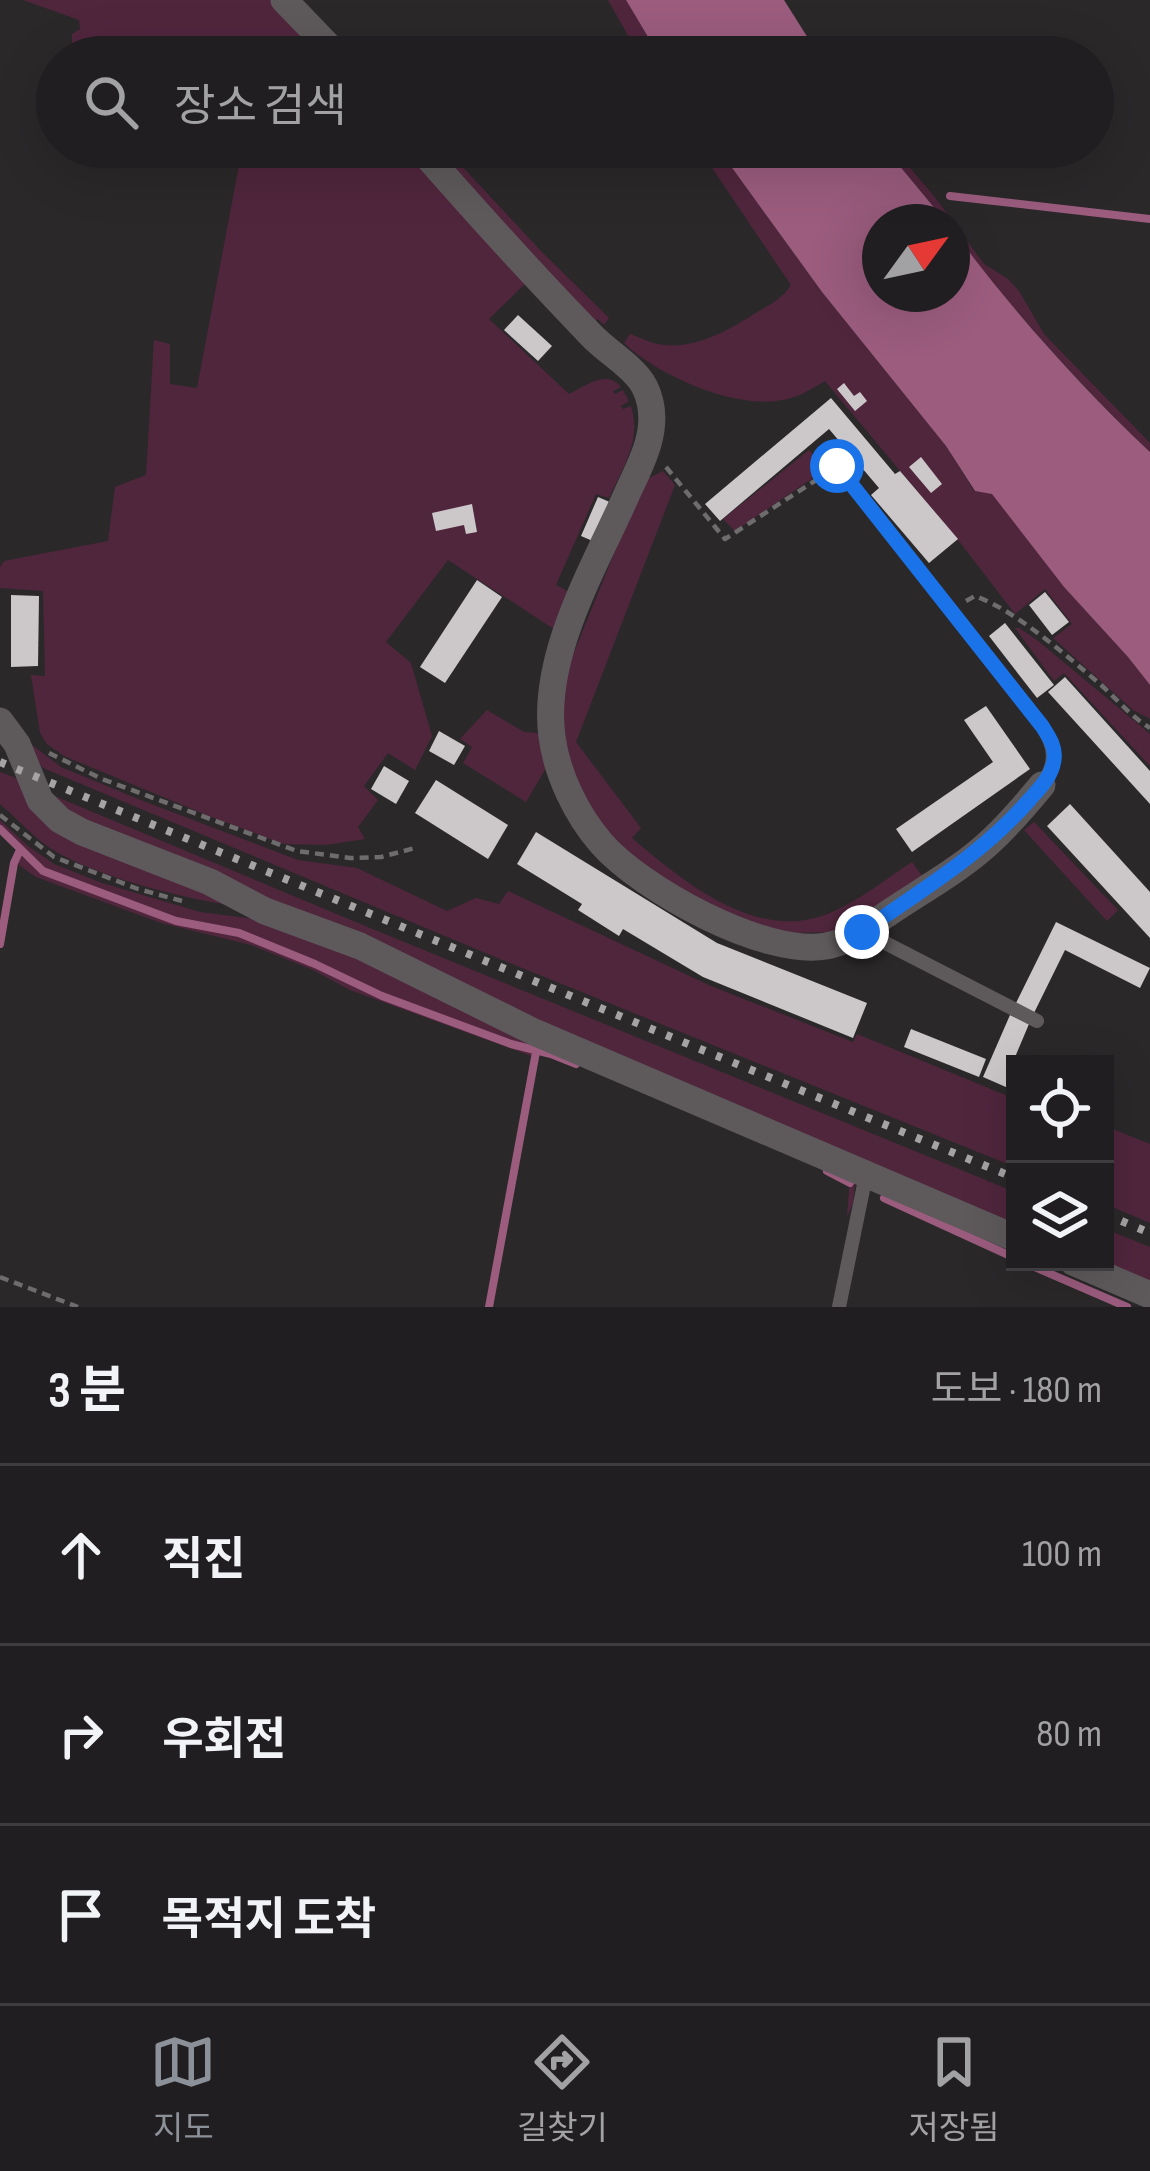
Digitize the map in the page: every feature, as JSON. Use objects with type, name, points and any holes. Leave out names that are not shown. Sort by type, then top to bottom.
[{"type":"street","points":[[284,0],[319,36]]},
{"type":"street","points":[[438,168],[596,340],[638,377],[649,396],[652,433],[576,609],[551,690],[552,738],[567,788],[592,832],[619,860],[720,923],[794,948],[824,947],[862,932],[983,848],[1042,785]]},
{"type":"street","points":[[0,721],[17,744],[40,800],[60,820],[210,882],[265,911],[360,946],[533,1032],[1006,1234]]},
{"type":"street","points":[[1094,1271],[1150,1295]]},
{"type":"lane","points":[[833,461],[1051,741],[1054,762],[1042,785]]},
{"type":"lane","points":[[862,932],[1037,1021]]},
{"type":"lane","points":[[839,1307],[866,1175]]},
{"type":"path","points":[[648,445],[725,539],[833,461]]},
{"type":"path","points":[[952,611],[970,597],[983,598],[1041,637],[1150,728]]},
{"type":"path","points":[[42,747],[102,779],[297,851],[350,859],[415,848]]},
{"type":"path","points":[[0,1277],[78,1307]]},
{"type":"shaded area","points":[[23,0],[273,0],[305,36],[72,36],[80,29],[79,20]]},
{"type":"shaded area","points":[[608,0],[626,0],[647,36],[628,36]]},
{"type":"shaded area","points":[[626,0],[784,0],[807,36],[647,36]]},
{"type":"shaded area","points":[[238,168],[425,168],[526,283],[489,319],[569,394],[609,379],[621,387],[615,394],[623,390],[629,401],[623,409],[631,406],[633,442],[620,476],[609,498],[596,494],[556,585],[573,594],[557,631],[448,560],[386,642],[411,663],[432,736],[415,770],[388,753],[364,786],[378,800],[358,827],[365,839],[284,844],[64,756],[40,733],[31,675],[45,676],[43,591],[0,588],[0,567],[4,561],[108,541],[115,487],[146,475],[154,340],[170,344],[170,384],[197,388]]},
{"type":"shaded area","points":[[451,168],[464,168],[609,318],[604,325],[598,319],[594,322]]},
{"type":"shaded area","points":[[712,168],[732,168],[822,292],[946,446],[974,491],[992,493],[1064,587],[1128,657],[1150,685],[1150,719],[1133,710],[1053,638],[1072,624],[1045,589],[1015,614],[825,381],[788,399],[742,400],[676,378],[624,343],[630,334],[670,345],[708,338],[769,305],[791,285]]},
{"type":"shaded area","points":[[732,168],[901,168],[931,204],[862,204],[862,312],[970,312],[970,253],[1046,345],[1150,452],[1150,685],[1064,587],[992,494],[975,491],[946,446],[822,292]]},
{"type":"shaded area","points":[[901,168],[910,168],[940,204],[931,204]]},
{"type":"shaded area","points":[[970,245],[984,264],[1019,291],[1044,334],[1150,443],[1150,452],[1071,372],[974,258]]},
{"type":"shaded area","points":[[809,450],[826,469],[735,531],[723,519]]},
{"type":"shaded area","points":[[663,471],[675,485],[576,742],[641,828],[632,838],[699,890],[751,915],[805,920],[832,912],[912,862],[925,880],[874,914],[833,932],[792,933],[749,924],[657,877],[602,827],[578,785],[564,745],[562,682],[641,487]]},
{"type":"shaded area","points":[[1015,628],[1037,640],[1150,734],[1150,766],[1064,673],[1054,681]]},
{"type":"shaded area","points":[[487,710],[524,732],[537,733],[546,743],[549,763],[526,802],[463,763],[472,747],[460,739]]},
{"type":"shaded area","points":[[32,745],[61,767],[138,799],[298,860],[357,868],[447,911],[476,898],[499,904],[508,891],[711,986],[853,1042],[857,1034],[1006,1095],[1006,1163],[500,959],[43,768]]},
{"type":"shaded area","points":[[0,772],[24,781],[31,800],[230,905],[137,884],[67,858],[0,804]]},
{"type":"shaded area","points":[[45,792],[1006,1188],[1006,1228],[74,821]]},
{"type":"shaded area","points":[[0,820],[54,864],[200,912],[278,922],[855,1180],[847,1217],[850,1180],[551,1052],[508,1041],[380,993],[314,960],[243,933],[177,919],[44,868],[21,850],[0,827]]},
{"type":"shaded area","points":[[1034,822],[1118,910],[1107,921],[1024,830]]},
{"type":"shaded area","points":[[20,855],[43,873],[175,923],[235,934],[382,999],[534,1057],[350,990],[251,945],[161,923],[36,877],[16,863]]},
{"type":"shaded area","points":[[1114,1130],[1150,1144],[1150,1223],[1114,1208]]},
{"type":"shaded area","points":[[1114,1233],[1150,1247],[1150,1289],[1114,1267]]},
{"type":"building","points":[[518,315],[552,346],[538,361],[504,330]]},
{"type":"building","points":[[844,383],[854,396],[860,392],[867,401],[855,411],[837,389]]},
{"type":"building","points":[[831,398],[958,539],[929,563],[871,495],[879,488],[829,429],[720,521],[705,504]]},
{"type":"building","points":[[921,457],[942,484],[931,493],[909,467]]},
{"type":"building","points":[[598,497],[612,503],[595,542],[581,536]]},
{"type":"building","points":[[472,504],[477,532],[466,534],[464,525],[436,531],[432,513]]},
{"type":"building","points":[[477,580],[502,597],[445,683],[420,667]]},
{"type":"building","points":[[1045,592],[1069,622],[1052,635],[1029,605]]},
{"type":"building","points":[[11,595],[39,596],[38,666],[11,667]]},
{"type":"building","points":[[1005,623],[1054,685],[1037,698],[989,636]]},
{"type":"building","points":[[1065,677],[1150,771],[1150,804],[1048,692]]},
{"type":"building","points":[[986,706],[1030,769],[912,852],[896,829],[993,762],[964,720]]},
{"type":"building","points":[[439,731],[465,746],[454,765],[429,751]]},
{"type":"building","points":[[384,766],[409,781],[396,804],[371,789]]},
{"type":"building","points":[[436,780],[508,825],[488,859],[415,813]]},
{"type":"building","points":[[1070,804],[1150,892],[1150,938],[1047,826]]},
{"type":"building","points":[[536,832],[717,943],[867,1003],[853,1038],[703,977],[623,929],[619,936],[578,910],[582,904],[517,864]]},
{"type":"building","points":[[1056,922],[1150,968],[1140,988],[1065,950],[1033,1015],[1015,1005]]},
{"type":"building","points":[[1010,1015],[1029,1024],[1016,1055],[1006,1055],[1006,1087],[983,1077]]},
{"type":"building","points":[[911,1029],[986,1059],[979,1077],[904,1047]]},
{"type":"waterway","points":[[950,196],[1150,219]]},
{"type":"waterway","points":[[0,829],[43,871],[176,921],[239,933],[382,996],[576,1064]]},
{"type":"waterway","points":[[0,944],[20,850]]},
{"type":"waterway","points":[[489,1307],[536,1052]]},
{"type":"waterway","points":[[827,1171],[850,1183]]},
{"type":"waterway","points":[[884,1198],[1006,1254]]},
{"type":"waterway","points":[[1044,1271],[1127,1307]]},
{"type":"railway","points":[[0,762],[1006,1174]]},
{"type":"railway","points":[[1114,1218],[1150,1233]]},
{"type":"route","points":[[837,466],[1042,726],[1054,753],[1050,774],[992,839],[862,932]]}]
